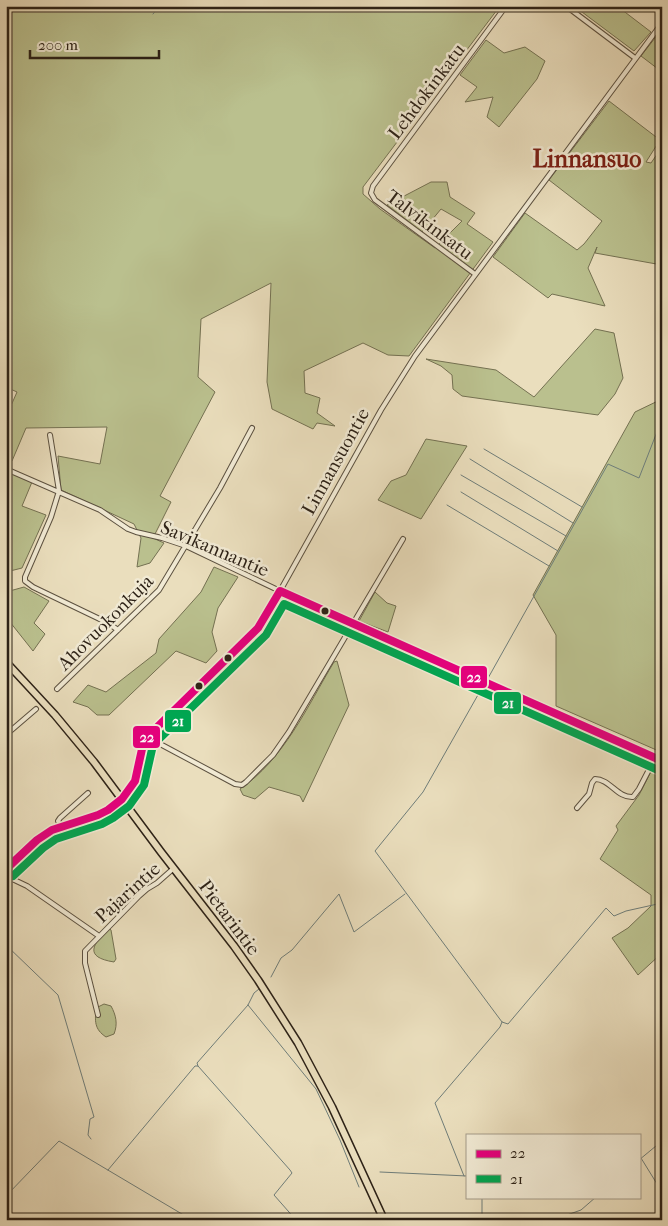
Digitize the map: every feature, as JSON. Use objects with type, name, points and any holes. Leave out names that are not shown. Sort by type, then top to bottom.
[{"type":"main road","name":"Pietarintie","points":[[6,662],[75,738],[258,980],[294,1036],[332,1107],[384,1220]]},
{"type":"street","name":"Lehdokinkatu","points":[[370,193],[373,186],[506,6]]},
{"type":"street","points":[[566,6],[635,58]]},
{"type":"street","name":"Linnansuontie","points":[[6,869],[36,840],[61,826],[98,815],[122,800],[135,781],[141,748],[146,737],[258,628],[391,392],[415,356],[662,23]]},
{"type":"street","name":"Talvikinkatu","points":[[370,193],[375,200],[475,274]]},
{"type":"street","name":"Ahovuokonkuja","points":[[57,689],[159,590],[186,546],[252,428]]},
{"type":"street","points":[[50,435],[59,491],[51,517],[25,577],[25,581],[28,585],[108,623],[118,630]]},
{"type":"street","name":"Savikannantie","points":[[6,469],[109,514],[128,529],[186,546],[353,624],[662,761]]},
{"type":"street","points":[[146,737],[228,781],[242,785],[266,763],[278,748],[403,539]]},
{"type":"street","points":[[6,753],[7,731],[36,709]]},
{"type":"street","points":[[577,808],[589,794],[595,779],[602,780],[626,797],[633,797],[655,758]]},
{"type":"street","points":[[61,826],[58,821],[60,818],[88,792]]},
{"type":"street","name":"Pajarintie","points":[[98,1015],[84,955],[88,947],[143,892],[174,868]]},
{"type":"street","name":"Pajarintie","points":[[6,876],[27,886],[99,936]]},
{"type":"green space","points":[[6,6],[500,6],[363,187],[363,194],[380,209],[435,248],[462,221],[441,209],[422,232],[387,205],[431,182],[447,182],[450,197],[475,213],[467,224],[493,242],[409,356],[388,355],[363,343],[304,371],[305,393],[320,398],[317,413],[335,426],[317,423],[313,429],[272,409],[267,382],[271,283],[201,319],[198,377],[215,392],[160,496],[171,502],[153,538],[164,543],[150,563],[137,567],[141,538],[134,524],[61,490],[58,456],[100,464],[107,427],[26,428],[12,461],[6,458],[6,417],[17,392],[6,387]]},
{"type":"green space","points":[[574,6],[617,6],[651,32],[634,51]]},
{"type":"green space","points":[[662,29],[662,72],[641,56]]},
{"type":"green space","points":[[486,40],[504,53],[525,47],[545,61],[537,79],[499,127],[487,117],[493,97],[465,102],[477,87],[460,75]]},
{"type":"green space","points":[[609,101],[660,140],[646,162],[651,163],[662,147],[662,265],[595,253],[597,247],[588,268],[605,306],[552,294],[548,298],[493,257],[525,213],[577,250],[602,221],[549,180]]},
{"type":"green space","points":[[595,329],[614,333],[623,378],[615,394],[598,415],[462,396],[453,389],[452,375],[441,366],[426,359],[496,370],[534,397]]},
{"type":"green space","points":[[662,399],[662,953],[638,975],[612,938],[628,928],[651,906],[651,895],[600,859],[618,830],[616,826],[639,795],[661,752],[556,706],[556,635],[533,595],[635,412]]},
{"type":"green space","points":[[426,439],[467,446],[421,519],[378,500],[391,481],[406,475]]},
{"type":"green space","points":[[6,471],[32,482],[22,506],[46,515],[22,568],[6,572]]},
{"type":"green space","points":[[214,567],[238,577],[218,608],[212,632],[217,651],[206,663],[176,651],[109,715],[97,715],[88,707],[73,702],[88,685],[106,692],[156,653],[159,639],[201,592]]},
{"type":"green space","points":[[24,587],[49,601],[34,623],[45,634],[33,651],[6,617],[6,592]]},
{"type":"green space","points":[[375,592],[387,603],[396,606],[388,632],[359,621]]},
{"type":"green space","points":[[337,661],[349,705],[303,802],[300,796],[269,787],[255,799],[243,795],[240,789],[256,777],[282,747],[304,714],[334,662]]},
{"type":"green space","points":[[109,928],[111,930],[116,959],[114,962],[98,957],[94,949],[95,944]]},
{"type":"green space","points":[[104,1004],[111,1006],[116,1023],[114,1034],[106,1037],[97,1028],[96,1021],[96,1008]]},
{"type":"waterway","points":[[153,14],[160,6]]},
{"type":"waterway","points":[[487,680],[608,464],[639,478],[662,419]]},
{"type":"waterway","points":[[484,449],[582,507]]},
{"type":"waterway","points":[[470,459],[573,523]]},
{"type":"waterway","points":[[461,475],[566,536]]},
{"type":"waterway","points":[[461,492],[558,551]]},
{"type":"waterway","points":[[447,505],[549,566]]},
{"type":"waterway","points":[[483,686],[423,792],[375,851],[502,1022],[508,1024],[606,908],[614,916],[626,911],[662,903]]},
{"type":"waterway","points":[[271,977],[281,958],[292,950],[339,894],[354,932],[405,894]]},
{"type":"waterway","points":[[6,945],[58,995],[94,1117],[90,1119],[88,1135],[91,1139]]},
{"type":"waterway","points":[[198,1066],[197,1063],[248,1005],[254,993],[259,989]]},
{"type":"waterway","points":[[248,1005],[316,1089],[359,1187]]},
{"type":"waterway","points":[[464,1176],[435,1103],[500,1027],[502,1022]]},
{"type":"waterway","points":[[108,1170],[195,1066],[198,1066],[292,1173],[274,1195],[296,1220]]},
{"type":"waterway","points":[[6,1196],[59,1141],[192,1220]]},
{"type":"waterway","points":[[640,1159],[662,1141]]},
{"type":"waterway","points":[[641,1158],[662,1192]]},
{"type":"waterway","points":[[380,1172],[466,1176]]},
{"type":"waterway","points":[[482,1198],[482,1220]]},
{"type":"waterway","points":[[553,1220],[581,1210],[595,1198]]},
{"type":"transit line","name":"22","points":[[6,869],[37,840],[52,830],[98,815],[122,799],[135,781],[144,740],[258,628],[280,591],[662,761]]},
{"type":"transit line","name":"21","points":[[13,876],[43,848],[56,839],[102,824],[129,806],[144,785],[153,745],[266,635],[284,604],[658,770]]},
{"type":"district","name":"Linnansuo","points":[[587,159]]}]
